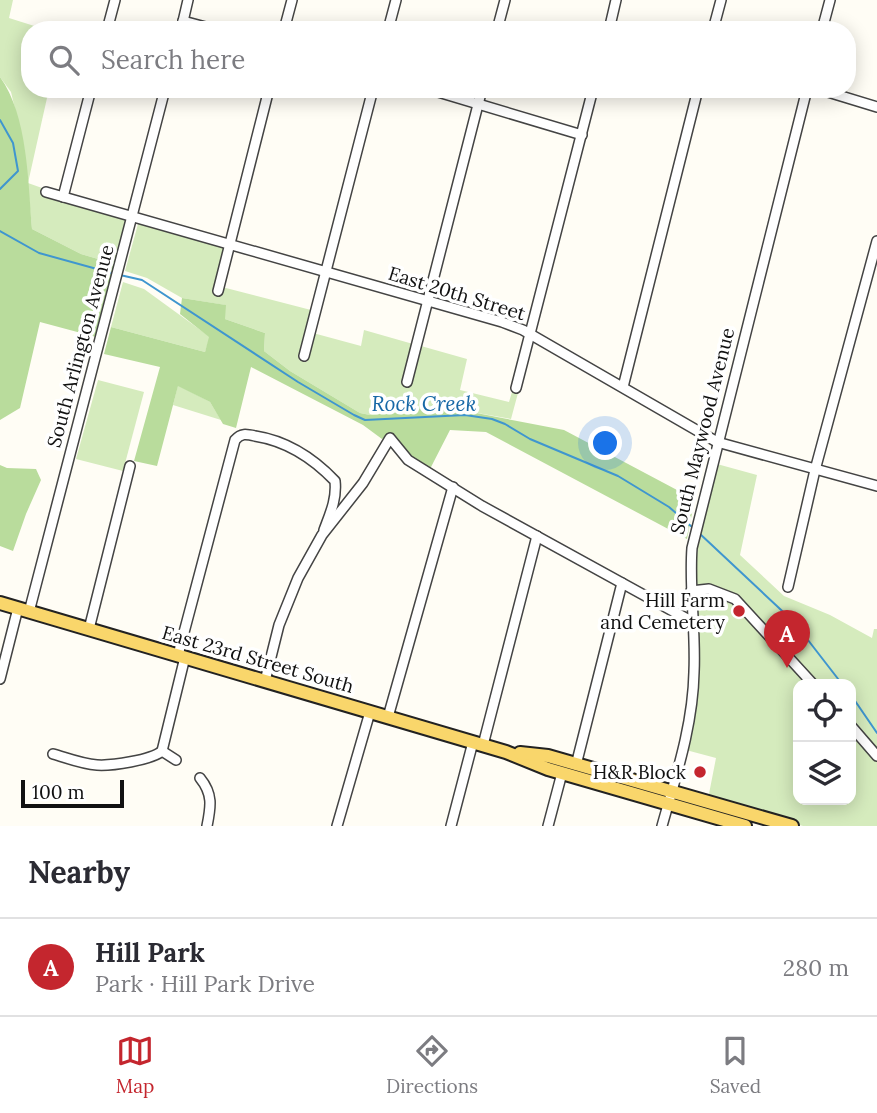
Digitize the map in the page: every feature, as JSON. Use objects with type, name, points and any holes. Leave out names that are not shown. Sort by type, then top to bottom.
[{"type":"main road","name":"East 23rd Street South","points":[[0,603],[478,743],[562,773],[792,826]]},
{"type":"main road","name":"East 23rd Street South","points":[[506,752],[548,756],[746,826]]},
{"type":"street","points":[[109,21],[114,0]]},
{"type":"street","points":[[183,21],[188,0]]},
{"type":"street","points":[[286,21],[292,0]]},
{"type":"street","points":[[390,21],[396,0]]},
{"type":"street","points":[[500,21],[505,0]]},
{"type":"street","points":[[610,21],[616,0]]},
{"type":"street","points":[[715,21],[721,0]]},
{"type":"street","points":[[824,21],[830,0]]},
{"type":"street","points":[[63,197],[89,98]]},
{"type":"street","name":"South Arlington Avenue","points":[[0,679],[23,610],[120,264],[163,98]]},
{"type":"street","points":[[218,291],[267,98]]},
{"type":"street","points":[[304,356],[371,98]]},
{"type":"street","points":[[458,98],[582,135]]},
{"type":"street","points":[[407,382],[480,98]]},
{"type":"street","points":[[516,388],[591,98]]},
{"type":"street","points":[[623,387],[696,98]]},
{"type":"street","name":"South Maywood Avenue","points":[[662,826],[689,726],[692,701],[695,671],[691,621],[692,548],[698,516],[805,98]]},
{"type":"street","points":[[848,98],[877,107]]},
{"type":"street","name":"East 20th Street","points":[[46,192],[502,322],[530,334],[717,442],[877,486]]},
{"type":"street","points":[[788,587],[815,470],[877,241]]},
{"type":"street","points":[[53,754],[99,765],[146,759],[162,751],[181,656],[237,438],[244,434],[269,438],[297,450],[335,481],[336,491],[322,535],[286,604],[265,681]]},
{"type":"street","points":[[322,535],[363,483],[390,438],[408,460],[482,506],[691,621]]},
{"type":"street","points":[[89,629],[130,466]]},
{"type":"street","points":[[388,717],[453,486]]},
{"type":"street","points":[[451,826],[478,743],[537,536]]},
{"type":"street","points":[[576,765],[622,583]]},
{"type":"street","points":[[691,591],[709,589],[735,599],[808,679]]},
{"type":"street","points":[[337,826],[370,712]]},
{"type":"street","points":[[856,732],[877,756]]},
{"type":"street","points":[[162,751],[176,760]]},
{"type":"street","points":[[548,826],[562,773]]},
{"type":"street","points":[[200,778],[208,787],[211,797],[207,826]]},
{"type":"green space","points":[[0,0],[13,0],[9,18],[21,22],[21,98],[47,98],[28,183],[42,188],[42,194],[123,217],[127,222],[115,264],[81,254],[32,229],[24,147],[11,92],[0,77]]},
{"type":"green space","points":[[0,77],[9,93],[21,130],[28,171],[32,229],[81,254],[115,264],[96,337],[40,322],[20,408],[0,420]]},
{"type":"green space","points":[[138,224],[222,246],[224,250],[214,295],[220,296],[222,287],[311,310],[299,360],[307,362],[313,333],[361,346],[364,330],[413,344],[403,384],[411,386],[421,346],[467,359],[460,390],[509,402],[512,392],[518,393],[511,419],[466,411],[370,415],[360,413],[290,371],[264,351],[265,333],[225,319],[225,305],[182,298],[147,278],[125,271]]},
{"type":"green space","points":[[123,282],[144,289],[210,337],[205,352],[111,327]]},
{"type":"green space","points":[[182,298],[226,305],[225,319],[265,333],[264,351],[290,371],[360,413],[370,415],[421,409],[466,411],[564,430],[677,490],[693,508],[687,539],[486,432],[450,430],[430,469],[411,456],[392,434],[382,439],[363,425],[251,367],[236,428],[223,424],[210,402],[178,386],[157,466],[134,461],[160,367],[104,354],[111,327],[205,352],[209,337],[180,314]]},
{"type":"green space","points":[[98,380],[144,392],[123,471],[76,459]]},
{"type":"green space","points":[[178,385],[210,402],[221,420],[173,405]]},
{"type":"green space","points":[[717,464],[757,475],[740,555],[784,596],[830,615],[872,638],[874,629],[877,629],[877,826],[803,826],[708,799],[716,758],[686,750],[695,566],[702,520]]},
{"type":"green space","points":[[0,465],[7,468],[36,469],[41,480],[13,551],[0,546]]},
{"type":"waterway","name":"Rock Creek","points":[[0,120],[13,143],[18,171],[0,189]]},
{"type":"waterway","name":"Rock Creek","points":[[0,231],[39,253],[115,274]]},
{"type":"waterway","name":"Rock Creek","points":[[120,275],[142,280],[298,382],[365,420],[465,415],[492,419],[530,439],[618,476],[669,507],[692,527]]},
{"type":"waterway","name":"Rock Creek","points":[[699,533],[794,622],[838,679]]},
{"type":"waterway","name":"Rock Creek","points":[[856,702],[877,733]]},
{"type":"place","name":"Hill Farm and Cemetery","points":[[739,611]]},
{"type":"place","name":"Hill Park","points":[[787,668]]},
{"type":"place","name":"H&R Block","points":[[700,772]]}]
